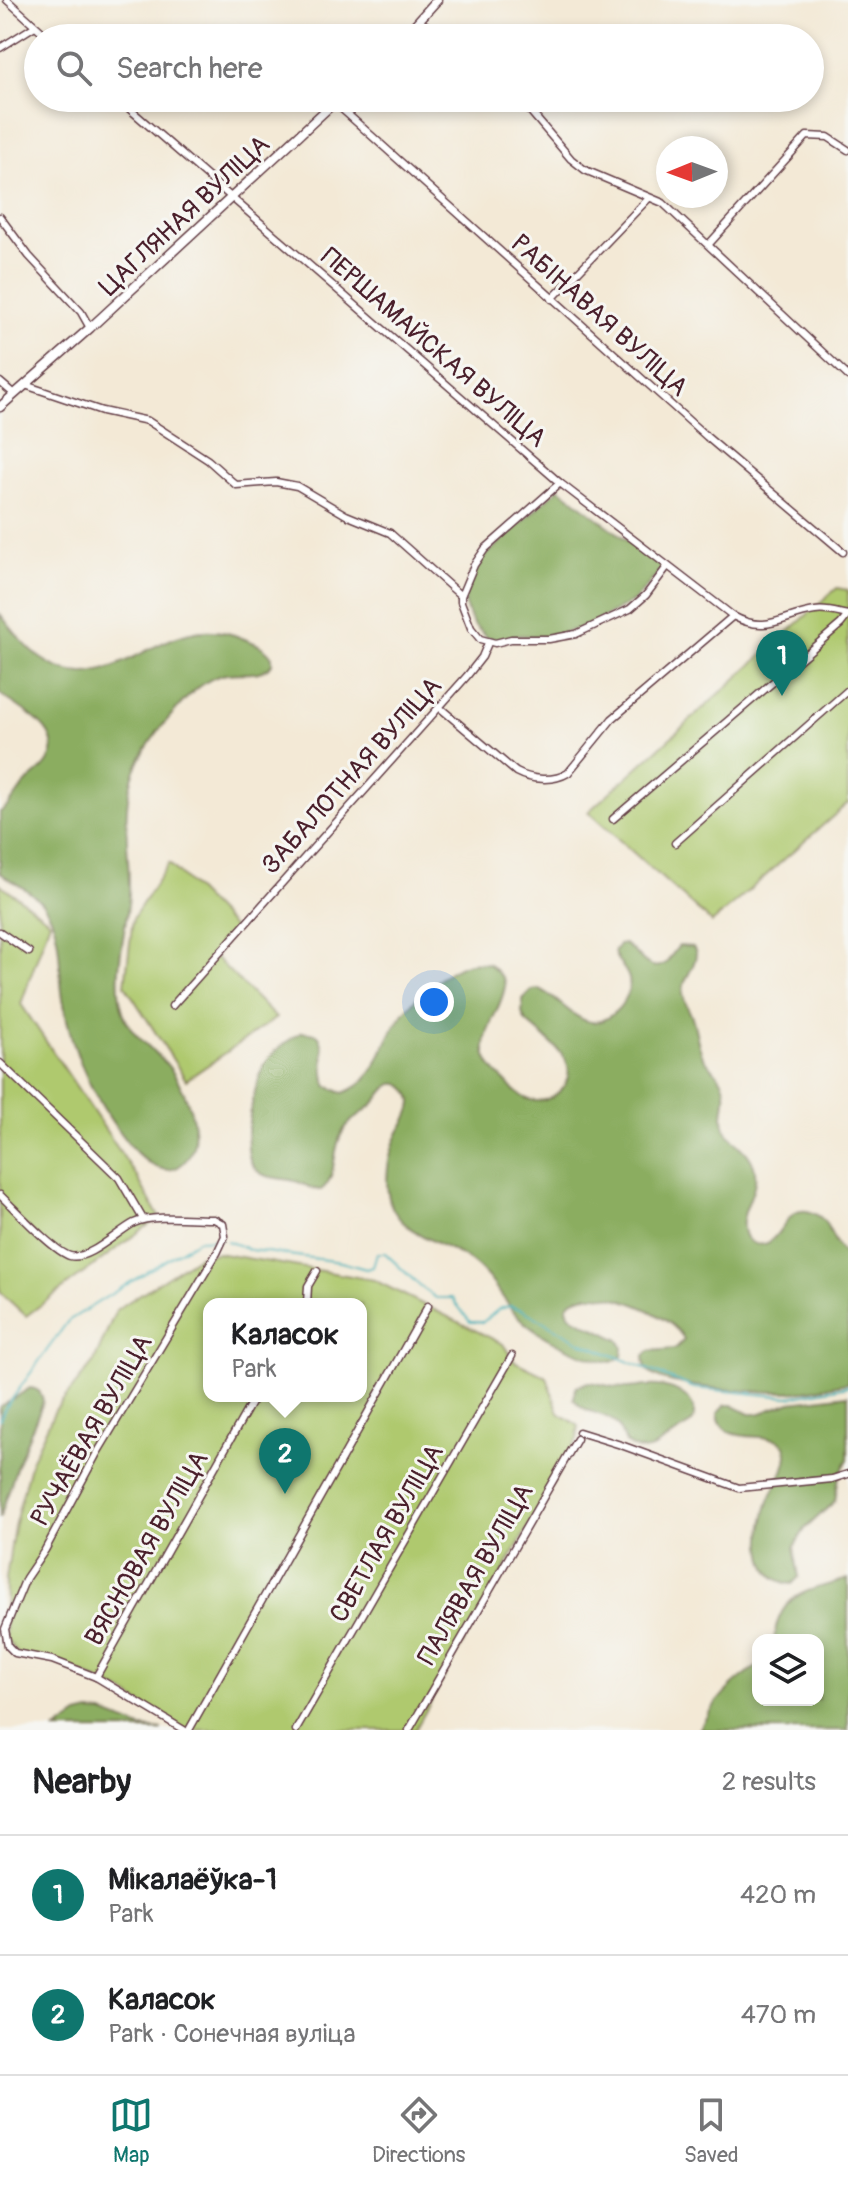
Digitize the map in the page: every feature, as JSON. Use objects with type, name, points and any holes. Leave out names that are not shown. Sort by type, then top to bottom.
[{"type":"street","points":[[7,0],[33,24]]},
{"type":"street","points":[[424,24],[420,22],[437,0]]},
{"type":"street","points":[[0,48],[24,33]]},
{"type":"street","name":"ПЕРШАМАЙСКАЯ ВУЛІЦА","points":[[133,112],[560,483],[733,616]]},
{"type":"street","name":"ЦАГЛЯНАЯ ВУЛІЦА","points":[[0,407],[324,112]]},
{"type":"street","name":"РАБІНАВАЯ ВУЛІЦА","points":[[350,112],[552,299],[843,552]]},
{"type":"street","points":[[531,112],[571,159],[585,170],[663,203],[848,376]]},
{"type":"street","points":[[709,244],[807,136],[828,137],[848,150]]},
{"type":"street","points":[[552,299],[649,198]]},
{"type":"street","name":"ЦАГЛЯНАЯ ВУЛІЦА","points":[[0,217],[29,256],[81,312],[90,328]]},
{"type":"street","points":[[0,382],[14,394]]},
{"type":"street","points":[[25,385],[102,411],[138,417],[208,460],[236,485],[276,482],[297,486],[346,515],[390,533],[461,596],[471,628],[488,643],[557,638],[607,621],[638,603],[667,567]]},
{"type":"street","points":[[461,596],[474,565],[485,549],[560,483]]},
{"type":"street","points":[[439,707],[504,763],[524,776],[552,779],[568,773],[612,719],[733,616],[748,622],[767,624],[817,610],[848,615],[613,819]]},
{"type":"street","name":"ЗАБАЛОТНАЯ ВУЛІЦА","points":[[172,1006],[478,663],[488,643]]},
{"type":"street","points":[[675,843],[848,690]]},
{"type":"street","points":[[0,932],[29,952]]},
{"type":"street","points":[[0,1063],[114,1173],[143,1219],[120,1230],[80,1257],[63,1253],[0,1195]]},
{"type":"street","name":"РУЧАЁВАЯ ВУЛІЦА","points":[[96,1677],[52,1660],[15,1653],[8,1646],[5,1629],[26,1578],[224,1239],[223,1224],[214,1219],[143,1219]]},
{"type":"street","points":[[307,1298],[308,1286],[317,1271]]},
{"type":"street","points":[[96,1677],[186,1730],[428,1306]]},
{"type":"street","name":"СВЕТЛАЯ ВУЛІЦА","points":[[296,1730],[512,1356]]},
{"type":"street","name":"ВЯСНОВАЯ ВУЛІЦА","points":[[96,1677],[252,1402]]},
{"type":"street","name":"ПАЛЯВАЯ ВУЛІЦА","points":[[409,1730],[578,1436],[621,1445],[739,1488],[832,1479],[848,1474]]},
{"type":"green space","points":[[559,488],[663,568],[634,601],[587,626],[548,637],[487,637],[473,624],[465,606],[470,581],[483,558]]},
{"type":"green space","points":[[837,588],[848,590],[848,803],[712,923],[588,812]]},
{"type":"green space","points":[[0,614],[36,654],[68,671],[92,672],[116,666],[187,634],[213,631],[255,643],[272,657],[272,664],[262,671],[221,675],[191,694],[146,748],[129,793],[126,822],[129,894],[119,966],[119,994],[128,1024],[170,1068],[190,1107],[194,1135],[192,1148],[187,1159],[173,1169],[159,1168],[144,1159],[103,1108],[84,1070],[70,1030],[52,920],[38,899],[0,873],[0,812],[45,766],[52,752],[52,741],[39,722],[0,694]]},
{"type":"green space","points":[[169,863],[234,929],[214,956],[276,1018],[186,1080],[125,985],[133,918]]},
{"type":"green space","points":[[0,884],[50,921],[21,1004],[137,1177],[159,1217],[26,1316],[0,1292]]},
{"type":"green space","points":[[624,944],[649,965],[655,966],[667,962],[679,946],[693,947],[696,953],[684,987],[684,998],[703,1056],[724,1085],[725,1128],[754,1166],[754,1186],[743,1231],[747,1240],[759,1245],[767,1243],[794,1214],[802,1211],[813,1213],[820,1217],[842,1252],[848,1256],[848,1383],[805,1391],[772,1392],[700,1387],[661,1378],[648,1371],[644,1356],[649,1351],[675,1349],[684,1340],[664,1319],[628,1302],[609,1297],[591,1295],[576,1298],[567,1307],[574,1318],[619,1340],[623,1347],[622,1356],[612,1362],[574,1351],[534,1330],[515,1313],[479,1268],[462,1255],[414,1231],[396,1214],[388,1194],[389,1160],[412,1103],[411,1096],[401,1085],[388,1087],[344,1129],[330,1179],[321,1190],[292,1180],[268,1177],[253,1166],[249,1157],[248,1130],[253,1100],[265,1064],[277,1050],[302,1032],[317,1034],[321,1040],[327,1086],[343,1093],[371,1073],[392,1031],[414,1000],[441,978],[467,964],[489,964],[503,978],[505,986],[485,1043],[490,1064],[523,1097],[536,1101],[551,1098],[567,1081],[568,1066],[557,1048],[525,1020],[523,999],[532,990],[539,989],[587,1021],[597,1022],[608,1018],[622,1005],[629,991],[628,975],[614,952]]},
{"type":"green space","points":[[217,1253],[374,1280],[503,1344],[514,1361],[547,1377],[559,1413],[579,1426],[577,1439],[415,1730],[184,1730],[121,1691],[58,1662],[19,1655],[5,1638],[6,1578],[14,1527],[31,1461],[55,1410],[94,1362],[116,1310],[199,1256]]},
{"type":"green space","points":[[588,1382],[621,1388],[654,1386],[672,1389],[690,1401],[693,1421],[653,1448],[639,1450],[626,1442],[616,1423],[582,1407],[574,1399],[576,1387]]},
{"type":"green space","points":[[30,1388],[40,1392],[43,1402],[17,1465],[0,1518],[0,1407]]},
{"type":"green space","points":[[848,1395],[848,1459],[839,1476],[835,1501],[805,1529],[794,1547],[799,1577],[792,1584],[779,1581],[765,1563],[762,1538],[769,1501],[786,1461],[784,1445],[766,1437],[741,1436],[730,1432],[722,1425],[718,1413],[725,1405],[758,1414],[791,1402]]},
{"type":"green space","points":[[848,1579],[848,1730],[699,1730],[724,1694],[752,1670],[752,1706],[824,1706],[824,1634],[775,1634],[782,1611],[789,1602],[809,1591]]},
{"type":"green space","points":[[103,1713],[141,1728],[163,1730],[56,1730],[78,1715]]},
{"type":"waterway","points":[[0,1419],[68,1321],[198,1240],[221,1239]]},
{"type":"waterway","points":[[227,1241],[251,1250],[341,1262],[366,1269],[373,1267],[377,1253],[385,1253],[436,1298],[452,1298],[470,1322],[483,1322],[499,1309],[510,1306],[580,1342],[694,1388],[789,1397],[848,1386]]},
{"type":"place","name":"Мікалаёўка-1","points":[[782,696]]},
{"type":"place","name":"Каласок","points":[[285,1494]]}]
